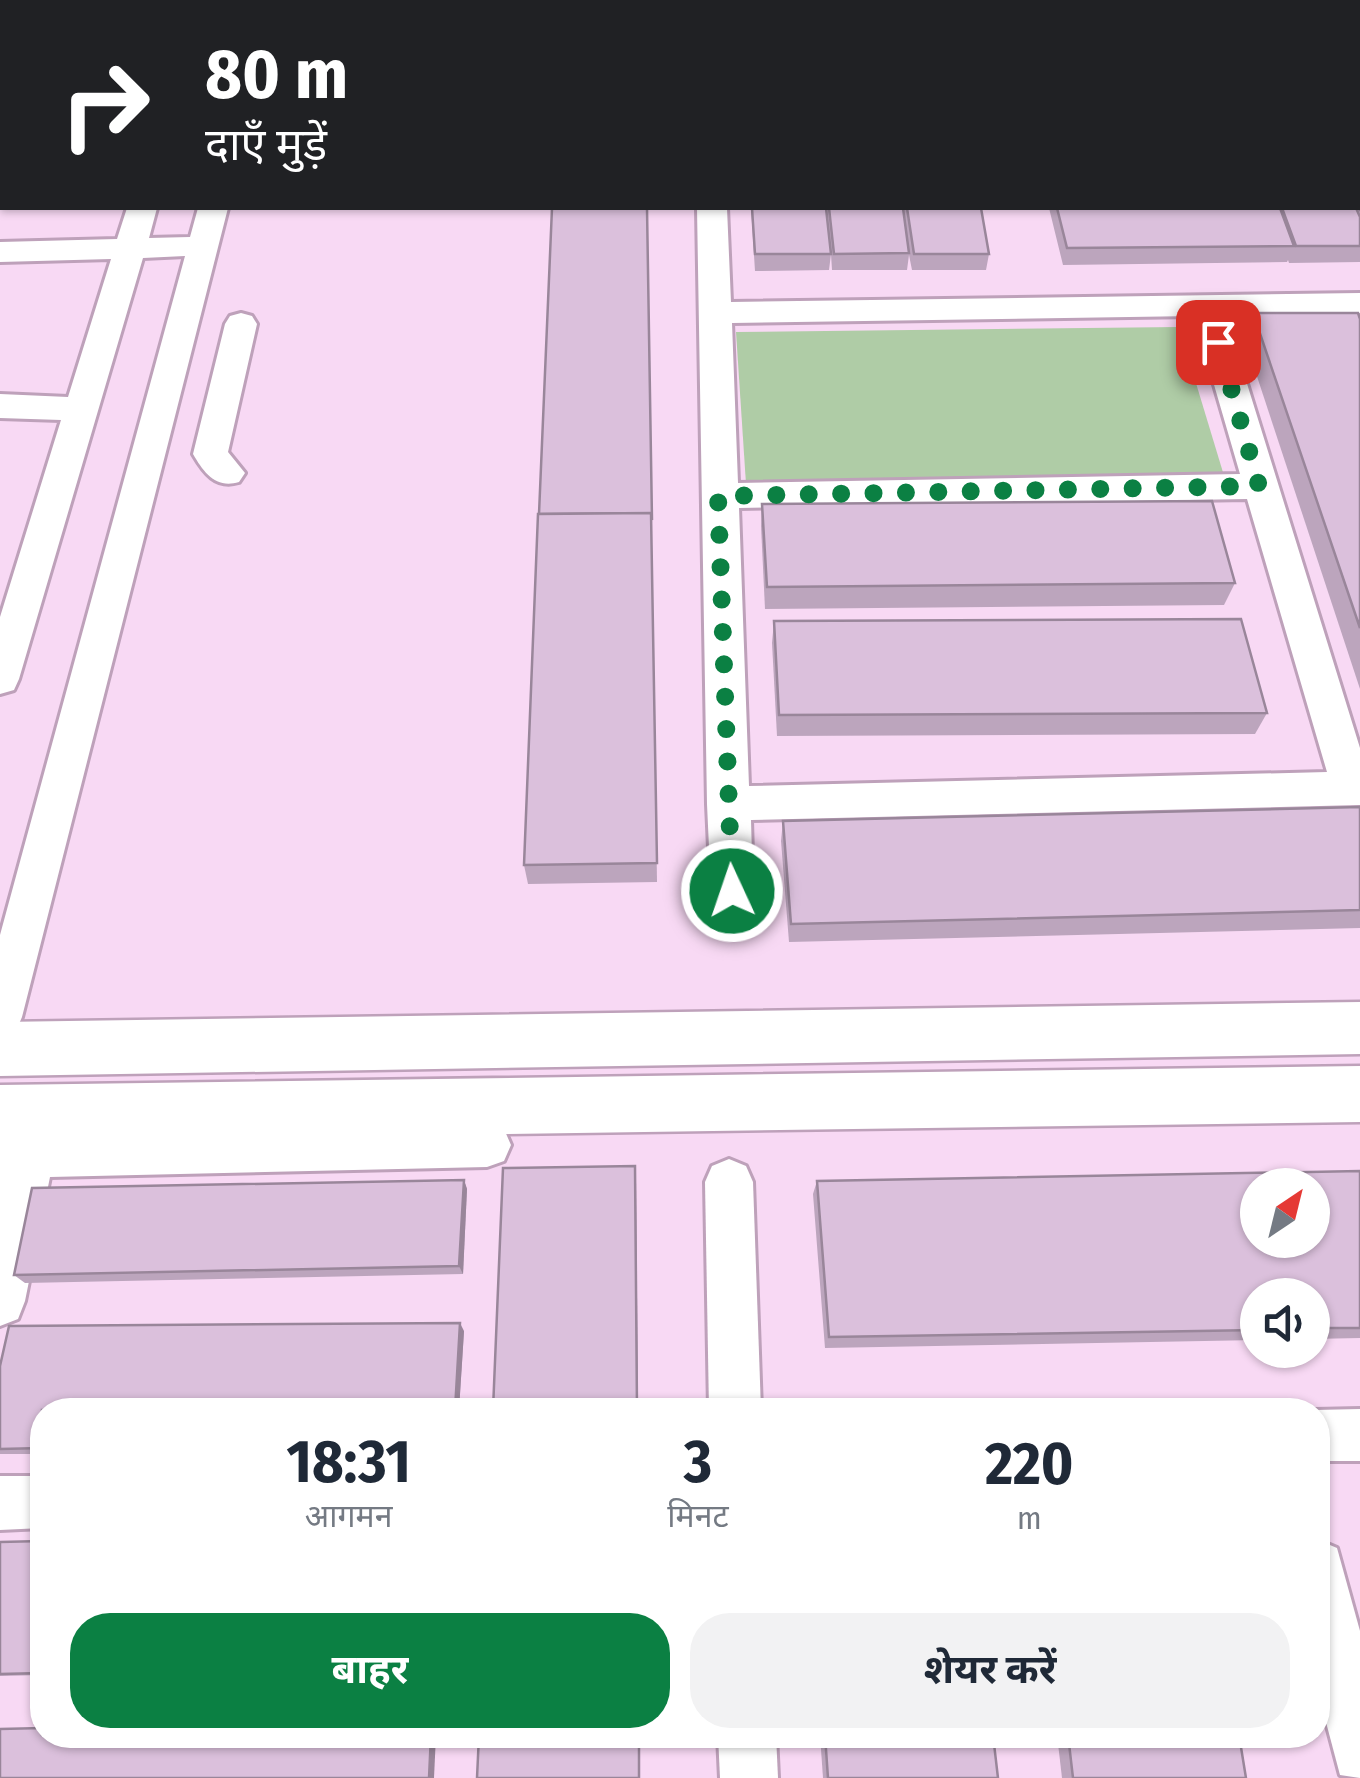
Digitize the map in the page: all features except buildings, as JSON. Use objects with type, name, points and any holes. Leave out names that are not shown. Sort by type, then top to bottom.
[{"type":"main road","points":[[0,1050],[1360,1028]]},
{"type":"main road","points":[[10,1141],[1360,1094]]},
{"type":"street","points":[[0,678],[142,210]]},
{"type":"street","points":[[0,1017],[211,210]]},
{"type":"street","points":[[712,210],[732,891]]},
{"type":"street","points":[[0,252],[202,246]]},
{"type":"street","points":[[716,312],[1360,304]]},
{"type":"street","points":[[727,804],[1356,788],[1259,486],[1207,306]]},
{"type":"street","points":[[148,450],[218,464],[241,324]]},
{"type":"street","points":[[0,406],[82,409]]},
{"type":"street","points":[[718,496],[1259,486]]},
{"type":"street","points":[[0,1300],[10,1141],[487,1146]]},
{"type":"street","points":[[729,1182],[735,1398]]},
{"type":"street","points":[[1330,1436],[1360,1435]]},
{"type":"street","points":[[0,1503],[30,1502]]},
{"type":"street","points":[[1330,1621],[1360,1755]]},
{"type":"street","points":[[747,1748],[748,1778]]},
{"type":"green space","points":[[1179,327],[1225,479],[746,484],[736,332]]},
{"type":"route","points":[[732,891],[718,496],[1259,486],[1218,342]]}]
